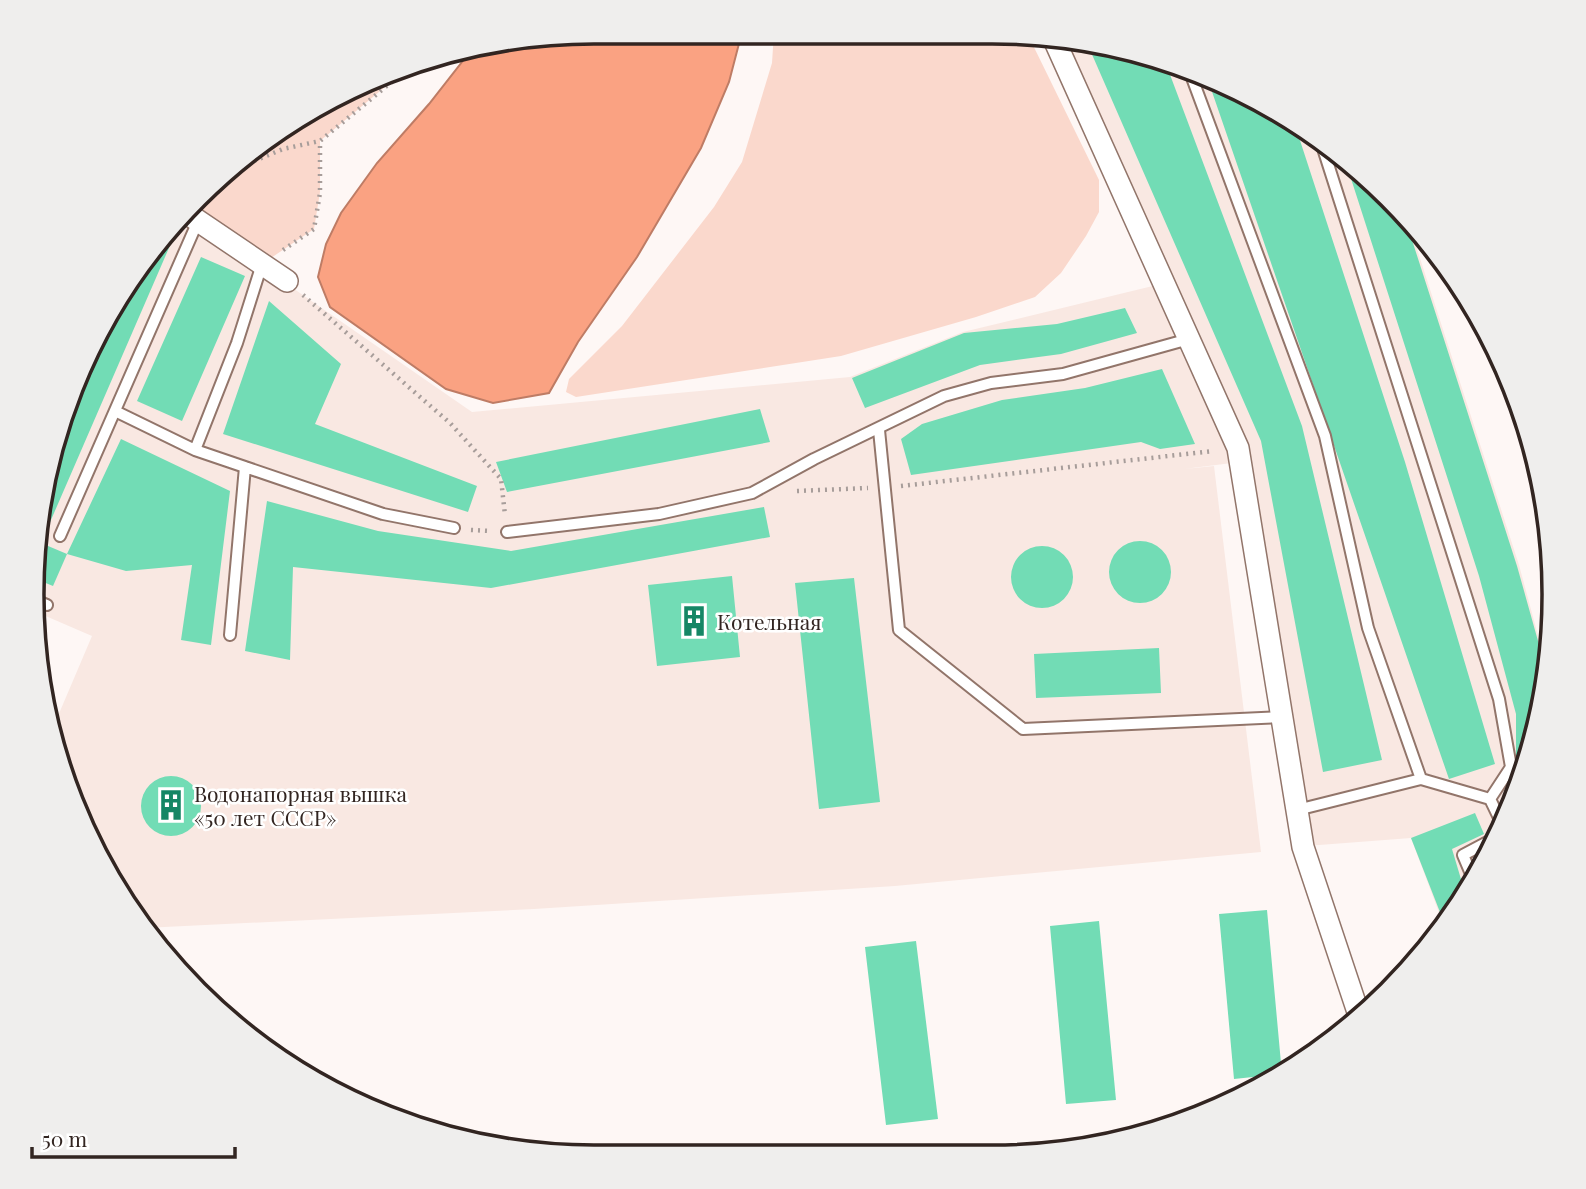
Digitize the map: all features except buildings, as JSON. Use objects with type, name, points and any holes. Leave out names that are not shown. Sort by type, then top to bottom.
[{"type":"street","points":[[1058,48],[1238,448],[1303,847],[1356,1008]]},
{"type":"street","points":[[193,217],[287,281]]},
{"type":"lane","points":[[1194,83],[1325,436],[1368,628],[1421,779]]},
{"type":"lane","points":[[1326,157],[1499,699],[1511,767],[1490,799]]},
{"type":"lane","points":[[61,536],[115,411],[189,222]]},
{"type":"lane","points":[[195,450],[237,342],[262,264]]},
{"type":"lane","points":[[507,532],[659,514],[752,493],[944,396],[991,383],[1063,374],[1189,338]]},
{"type":"lane","points":[[115,411],[195,450],[383,514],[454,528]]},
{"type":"lane","points":[[879,430],[899,630],[1023,729],[1281,717]]},
{"type":"lane","points":[[230,635],[245,467]]},
{"type":"lane","points":[[1297,810],[1421,779],[1490,799],[1497,813]]},
{"type":"lane","points":[[1469,869],[1463,855],[1481,845]]},
{"type":"path","points":[[256,160],[283,149],[320,141],[389,84]]},
{"type":"path","points":[[262,264],[314,229],[320,193],[320,141]]},
{"type":"path","points":[[287,281],[450,423],[501,479],[507,532],[454,528]]},
{"type":"path","points":[[792,491],[884,487],[1238,448]]},
{"type":"shaded area","points":[[739,44],[729,82],[701,148],[637,257],[578,342],[549,393],[493,403],[446,389],[330,307],[318,277],[326,244],[341,213],[377,163],[464,60],[487,54],[558,45]]},
{"type":"shaded area","points":[[773,44],[1033,45],[1099,180],[1099,212],[1061,273],[1035,297],[976,317],[841,356],[576,397],[566,392],[569,379],[622,326],[714,207],[742,162],[772,63]]},
{"type":"shaded area","points":[[1061,48],[1099,54],[1169,73],[1267,118],[1355,180],[1415,242],[1519,565],[1540,643],[1532,702],[1513,772],[1485,838],[1439,914],[1411,838],[1306,846],[1240,462],[1184,469],[1214,466],[1261,852],[895,886],[534,909],[156,927],[118,870],[73,772],[58,717],[92,636],[45,616],[48,523],[54,487],[73,417],[101,351],[137,289],[192,219],[472,412],[850,377],[963,332],[1165,283]]},
{"type":"shaded area","points":[[388,84],[320,141],[320,192],[314,229],[262,264],[193,217],[231,180],[289,137],[351,101]]},
{"type":"place","name":"Котельная","points":[[694,621]]},
{"type":"place","name":"Водонапорная вышка «50 лет СССР»","points":[[171,805]]}]
